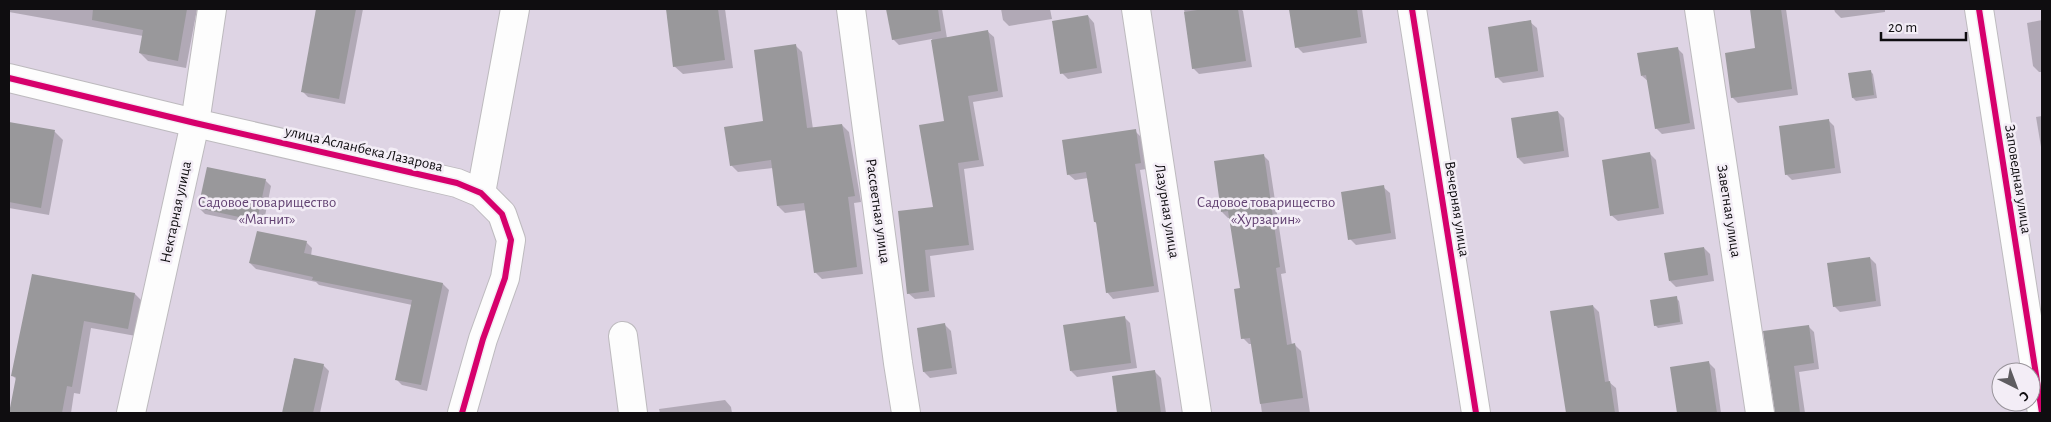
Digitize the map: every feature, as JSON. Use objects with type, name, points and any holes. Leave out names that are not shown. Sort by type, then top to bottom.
[{"type":"street","name":"Нектарная улица","points":[[131,413],[195,123],[212,9]]},
{"type":"street","points":[[480,193],[515,9]]},
{"type":"street","name":"Рассветная улица","points":[[851,9],[906,413]]},
{"type":"street","name":"Лазурная улица","points":[[1136,9],[1197,413]]},
{"type":"street","name":"Вечерняя улица","points":[[1412,9],[1476,413]]},
{"type":"street","name":"Заветная улица","points":[[1699,9],[1760,413]]},
{"type":"street","name":"Заповедная улица","points":[[1979,9],[2042,413]]},
{"type":"street","name":"улица Асланбека Лазарова","points":[[9,78],[457,183],[480,193],[502,214],[511,240],[505,278],[462,413]]},
{"type":"street","points":[[623,336],[634,413]]},
{"type":"green space","name":"Садовое товарищество «Хурзарин»","points":[[9,9],[2042,9],[2042,413],[9,413]]},
{"type":"building","points":[[93,9],[187,9],[178,61],[139,53],[143,30],[92,20]]},
{"type":"building","points":[[316,9],[356,9],[339,99],[301,92]]},
{"type":"building","points":[[666,9],[718,9],[725,60],[673,67]]},
{"type":"building","points":[[886,9],[938,9],[941,31],[892,40]]},
{"type":"building","points":[[1204,9],[1238,9],[1246,61],[1192,69],[1184,12]]},
{"type":"building","points":[[1289,9],[1357,9],[1361,37],[1295,48]]},
{"type":"building","points":[[1750,9],[1781,9],[1792,89],[1731,98],[1725,53],[1755,48]]},
{"type":"building","points":[[1088,15],[1097,68],[1060,74],[1052,21]]},
{"type":"building","points":[[1531,20],[1538,71],[1495,78],[1488,27]]},
{"type":"building","points":[[988,30],[998,91],[968,96],[979,160],[958,163],[969,245],[925,250],[929,291],[907,294],[898,211],[933,207],[919,125],[944,121],[931,40]]},
{"type":"building","points":[[796,44],[807,128],[842,124],[855,196],[848,197],[857,267],[814,273],[804,203],[777,206],[771,160],[730,166],[724,127],[763,121],[754,50]]},
{"type":"building","points":[[1678,47],[1690,123],[1655,129],[1646,75],[1641,76],[1637,53]]},
{"type":"building","points":[[1871,70],[1874,95],[1852,98],[1848,73]]},
{"type":"building","points":[[1558,111],[1564,151],[1517,158],[1511,118]]},
{"type":"building","points":[[1829,119],[1835,168],[1785,175],[1779,126]]},
{"type":"building","points":[[9,122],[55,130],[41,208],[9,202]]},
{"type":"building","points":[[1136,129],[1141,163],[1135,164],[1154,286],[1106,293],[1096,222],[1094,222],[1086,172],[1067,175],[1062,140]]},
{"type":"building","points":[[1650,152],[1659,208],[1610,216],[1602,160]]},
{"type":"building","points":[[1264,154],[1280,267],[1276,268],[1287,345],[1295,343],[1303,398],[1260,404],[1250,338],[1241,339],[1234,289],[1240,288],[1228,211],[1221,212],[1214,161]]},
{"type":"building","points":[[207,167],[266,179],[257,221],[198,208]]},
{"type":"building","points":[[1384,185],[1391,233],[1348,240],[1341,192]]},
{"type":"building","points":[[257,231],[307,241],[304,253],[443,283],[421,385],[395,380],[412,300],[312,280],[313,277],[249,263]]},
{"type":"building","points":[[1704,247],[1708,275],[1669,281],[1664,253]]},
{"type":"building","points":[[1870,257],[1876,301],[1833,307],[1827,263]]},
{"type":"building","points":[[32,274],[135,293],[128,329],[84,321],[72,387],[67,386],[62,413],[9,413],[16,377],[11,376]]},
{"type":"building","points":[[1677,296],[1680,322],[1654,326],[1650,300]]},
{"type":"building","points":[[1593,305],[1605,382],[1610,381],[1615,413],[1566,413],[1550,311]]},
{"type":"building","points":[[1125,316],[1131,363],[1070,371],[1063,325]]},
{"type":"building","points":[[945,323],[952,368],[923,372],[917,328]]},
{"type":"building","points":[[1809,325],[1814,363],[1794,366],[1800,413],[1775,413],[1763,331]]},
{"type":"building","points":[[294,358],[324,364],[313,413],[282,413]]},
{"type":"building","points":[[1709,361],[1717,413],[1677,413],[1670,367]]},
{"type":"building","points":[[1155,370],[1161,413],[1117,413],[1112,376]]},
{"type":"cycle path","points":[[1412,9],[1476,413]]},
{"type":"cycle path","points":[[1979,9],[2042,413]]},
{"type":"cycle path","points":[[9,78],[457,183],[481,193],[502,214],[511,240],[505,278],[483,339],[462,413]]},
{"type":"park label","name":"Садовое товарищество «Магнит»","points":[[267,210]]}]
